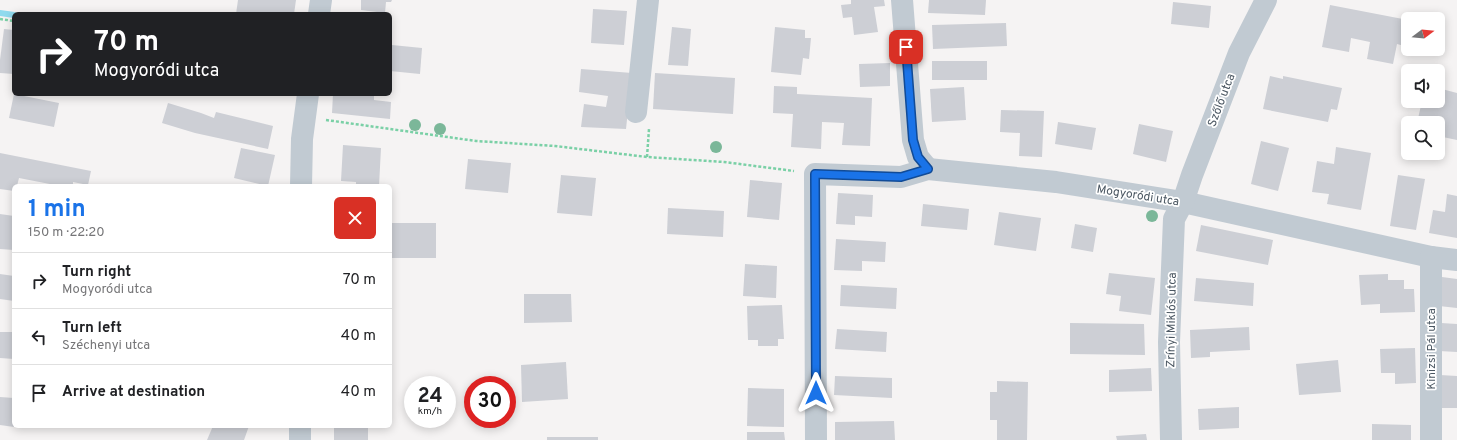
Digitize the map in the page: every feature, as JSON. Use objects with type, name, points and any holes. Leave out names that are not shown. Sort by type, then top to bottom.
[{"type":"street","points":[[319,12],[321,0]]},
{"type":"street","points":[[643,120],[648,0]]},
{"type":"street","points":[[902,0],[913,140],[918,157],[928,169]]},
{"type":"street","name":"Szőlő utca","points":[[1183,202],[1239,53],[1266,0]]},
{"type":"street","points":[[302,184],[302,139],[307,100]]},
{"type":"street","name":"Mogyoródi utca","points":[[815,174],[901,177],[928,169],[1056,182],[1183,202],[1431,257],[1457,260]]},
{"type":"street","points":[[815,174],[816,440]]},
{"type":"street","name":"Zrínyi Miklós utca","points":[[1171,440],[1169,342],[1174,219],[1183,202]]},
{"type":"street","name":"Kinizsi Pál utca","points":[[1431,257],[1431,440]]},
{"type":"street","points":[[300,428],[300,440]]},
{"type":"path","points":[[0,19],[12,21]]},
{"type":"path","points":[[307,100],[320,119],[476,141],[555,146],[647,157],[724,162],[815,174]]},
{"type":"path","points":[[643,120],[647,157]]},
{"type":"building","points":[[238,0],[296,0],[294,12],[236,12]]},
{"type":"building","points":[[361,0],[392,0],[391,2],[386,2],[385,12],[361,10]]},
{"type":"building","points":[[851,0],[884,0],[885,6],[874,7],[878,32],[854,35],[852,17],[843,18],[841,5],[851,4]]},
{"type":"building","points":[[929,0],[986,0],[985,15],[928,13]]},
{"type":"building","points":[[1173,2],[1211,6],[1209,28],[1171,24]]},
{"type":"building","points":[[1330,5],[1401,19],[1401,45],[1397,44],[1393,64],[1367,59],[1370,42],[1351,38],[1349,52],[1322,47]]},
{"type":"building","points":[[593,9],[627,11],[624,45],[591,43]]},
{"type":"building","points":[[1006,23],[1007,46],[933,49],[932,25]]},
{"type":"building","points":[[672,27],[691,29],[688,66],[668,65]]},
{"type":"building","points":[[775,27],[805,30],[805,38],[811,38],[809,59],[803,58],[801,75],[771,72]]},
{"type":"building","points":[[4,29],[12,30],[12,74],[0,73]]},
{"type":"building","points":[[392,45],[422,48],[420,74],[392,71]]},
{"type":"building","points":[[932,61],[987,61],[987,80],[932,80]]},
{"type":"building","points":[[890,63],[890,86],[860,87],[859,64]]},
{"type":"building","points":[[581,69],[632,73],[626,129],[581,127],[584,104],[606,107],[608,96],[579,92]]},
{"type":"building","points":[[655,73],[735,78],[733,114],[653,109]]},
{"type":"building","points":[[1270,76],[1283,79],[1283,76],[1342,88],[1337,110],[1331,109],[1328,122],[1263,109]]},
{"type":"building","points":[[774,86],[797,87],[797,94],[872,98],[870,146],[842,145],[844,123],[822,122],[821,149],[791,147],[793,114],[773,113]]},
{"type":"building","points":[[964,87],[966,120],[932,122],[930,89]]},
{"type":"building","points":[[1445,90],[1457,93],[1457,140],[1445,137],[1445,116],[1419,116],[1420,108],[1445,108]]},
{"type":"building","points":[[14,96],[24,96],[59,103],[54,127],[9,118]]},
{"type":"building","points":[[333,96],[374,96],[374,100],[391,102],[390,119],[332,113]]},
{"type":"building","points":[[168,103],[214,118],[216,112],[273,126],[268,149],[195,133],[162,123]]},
{"type":"building","points":[[1001,110],[1044,111],[1042,157],[1019,156],[1020,133],[1000,132]]},
{"type":"building","points":[[1058,122],[1096,128],[1092,150],[1055,144]]},
{"type":"building","points":[[1139,124],[1173,131],[1166,162],[1133,154]]},
{"type":"building","points":[[1261,141],[1289,148],[1278,191],[1251,184]]},
{"type":"building","points":[[343,145],[381,148],[379,184],[356,184],[356,182],[341,181]]},
{"type":"building","points":[[1336,147],[1371,153],[1361,210],[1327,204],[1329,194],[1312,192],[1317,161],[1334,164]]},
{"type":"building","points":[[241,148],[275,155],[268,184],[260,184],[234,178]]},
{"type":"building","points":[[0,153],[91,171],[88,184],[73,182],[73,184],[50,184],[19,178],[18,184],[12,184],[12,191],[0,189]]},
{"type":"building","points":[[468,159],[511,163],[508,193],[465,189]]},
{"type":"building","points":[[561,175],[596,178],[592,216],[557,213]]},
{"type":"building","points":[[1398,175],[1425,179],[1416,230],[1390,226]]},
{"type":"building","points":[[750,180],[782,183],[779,220],[747,217]]},
{"type":"building","points":[[838,193],[873,195],[872,217],[855,216],[855,225],[836,224]]},
{"type":"building","points":[[1447,194],[1457,196],[1457,238],[1429,233],[1433,210],[1445,212]]},
{"type":"building","points":[[923,204],[969,209],[967,230],[921,226]]},
{"type":"building","points":[[668,208],[724,211],[723,237],[667,234]]},
{"type":"building","points":[[999,212],[1041,218],[1036,251],[994,245]]},
{"type":"building","points":[[0,214],[12,216],[12,250],[0,249]]},
{"type":"building","points":[[392,223],[436,223],[436,258],[392,258]]},
{"type":"building","points":[[1075,224],[1097,228],[1093,252],[1071,248]]},
{"type":"building","points":[[1201,225],[1273,240],[1268,265],[1196,251]]},
{"type":"building","points":[[836,239],[886,242],[885,262],[862,261],[862,271],[834,270]]},
{"type":"building","points":[[745,264],[777,266],[776,298],[743,296]]},
{"type":"building","points":[[1109,273],[1155,278],[1151,315],[1119,311],[1121,296],[1106,294]]},
{"type":"building","points":[[0,274],[12,276],[12,301],[0,299]]},
{"type":"building","points":[[1388,274],[1388,280],[1404,280],[1404,289],[1414,289],[1415,312],[1380,313],[1380,304],[1361,305],[1359,275]]},
{"type":"building","points":[[1442,277],[1457,279],[1457,308],[1439,306]]},
{"type":"building","points":[[1196,278],[1254,283],[1253,306],[1194,301]]},
{"type":"building","points":[[841,285],[897,288],[896,309],[840,306]]},
{"type":"building","points":[[524,294],[571,294],[572,322],[524,323]]},
{"type":"building","points":[[782,305],[784,339],[778,339],[778,346],[758,346],[758,340],[748,340],[747,306]]},
{"type":"building","points":[[1070,323],[1144,324],[1145,355],[1070,354]]},
{"type":"building","points":[[1441,323],[1457,324],[1457,352],[1439,351]]},
{"type":"building","points":[[1249,327],[1250,350],[1210,352],[1210,357],[1191,358],[1190,330]]},
{"type":"building","points":[[837,329],[887,332],[886,352],[835,349]]},
{"type":"building","points":[[0,332],[12,332],[12,359],[0,358]]},
{"type":"building","points":[[1415,348],[1416,383],[1395,384],[1395,373],[1381,373],[1380,349]]},
{"type":"building","points":[[1338,360],[1341,392],[1299,395],[1296,364]]},
{"type":"building","points":[[566,362],[568,399],[522,402],[521,365]]},
{"type":"building","points":[[1151,368],[1152,391],[1109,392],[1109,370]]},
{"type":"building","points":[[1440,375],[1457,376],[1457,408],[1440,408]]},
{"type":"building","points":[[835,376],[892,378],[892,398],[834,395]]},
{"type":"building","points":[[997,381],[1028,382],[1027,440],[997,440],[997,420],[990,420],[990,392],[997,392]]},
{"type":"building","points":[[748,388],[784,389],[784,427],[747,426]]},
{"type":"building","points":[[0,397],[12,398],[12,427],[0,425]]},
{"type":"building","points":[[1239,407],[1239,428],[1199,430],[1198,409]]},
{"type":"building","points":[[894,421],[895,440],[835,440],[835,422]]},
{"type":"building","points":[[1372,424],[1411,425],[1411,440],[1372,440]]},
{"type":"building","points":[[212,428],[248,428],[244,440],[207,440]]},
{"type":"building","points":[[334,428],[368,428],[368,440],[334,440]]},
{"type":"building","points":[[747,432],[784,432],[785,440],[747,440]]},
{"type":"building","points":[[1146,434],[1147,440],[1117,440],[1116,436]]},
{"type":"building","points":[[547,437],[598,437],[598,440],[547,440]]},
{"type":"waterway","points":[[0,13],[12,15]]},
{"type":"route","points":[[816,393],[815,174],[901,177],[928,169],[918,157],[913,140],[906,47]]}]
